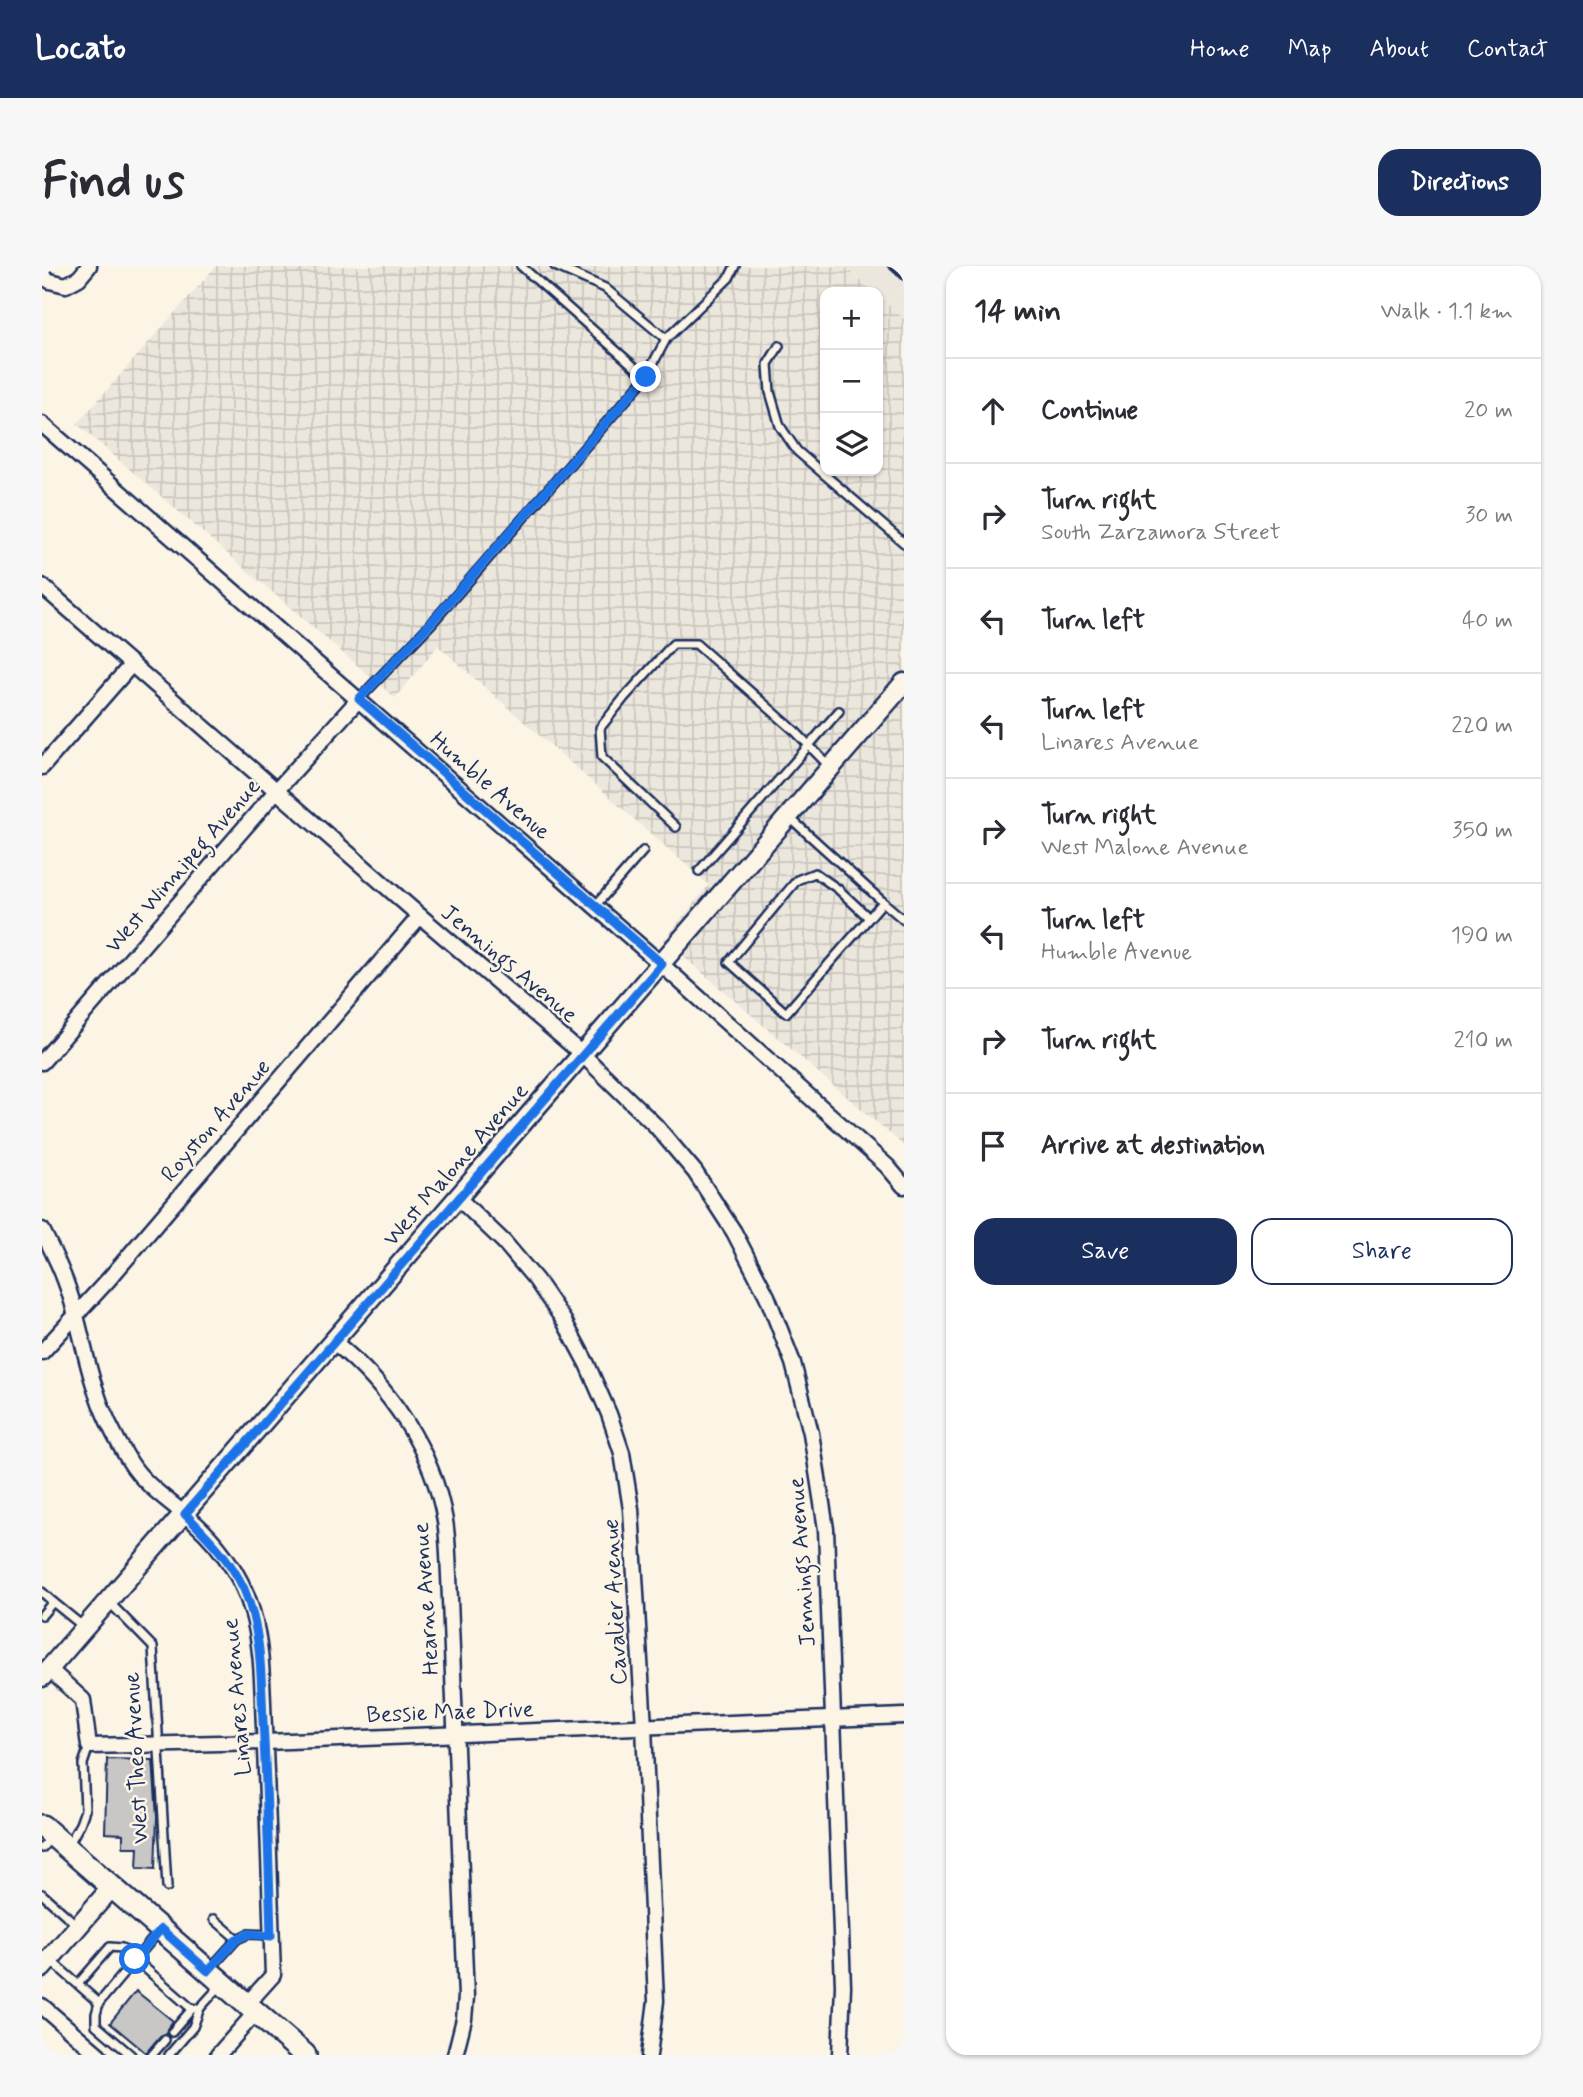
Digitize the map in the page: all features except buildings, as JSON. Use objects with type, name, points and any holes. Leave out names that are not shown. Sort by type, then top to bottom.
[{"type":"main road","points":[[51,1839],[112,1887],[305,2055]]},
{"type":"street","points":[[42,276],[66,285],[79,278],[89,266]]},
{"type":"street","name":"Humble Avenue","points":[[42,424],[662,964],[887,1166],[904,1186]]},
{"type":"street","name":"Jennings Avenue","points":[[42,586],[582,1054],[656,1126],[695,1172],[734,1232],[767,1296],[793,1363],[811,1433],[826,1529],[844,1986],[840,2055]]},
{"type":"street","points":[[42,767],[132,664]]},
{"type":"street","name":"West Malone Avenue","points":[[46,1673],[904,683]]},
{"type":"street","name":"West Winnipeg Avenue","points":[[42,1062],[359,699]]},
{"type":"street","name":"Royston Avenue","points":[[42,1352],[421,916]]},
{"type":"street","name":"Cavalier Avenue","points":[[458,1198],[504,1242],[536,1280],[570,1331],[609,1414],[622,1453],[632,1509],[644,1727],[656,2001],[649,2055]]},
{"type":"street","name":"Linares Avenue","points":[[42,1230],[60,1265],[104,1413],[131,1463],[150,1486],[185,1514],[224,1554],[235,1571],[251,1608],[259,1647],[265,1742],[273,1975],[218,2055]]},
{"type":"street","name":"Hearne Avenue","points":[[334,1342],[377,1382],[397,1407],[422,1451],[435,1484],[444,1520],[466,1997],[464,2019],[455,2055]]},
{"type":"street","points":[[46,1673],[83,1700],[89,1746]]},
{"type":"street","name":"Bessie Mae Drive","points":[[89,1746],[265,1742],[904,1716]]},
{"type":"street","points":[[46,1964],[112,1887]]},
{"type":"street","points":[[42,2006],[99,2055]]},
{"type":"lane","points":[[522,266],[646,377]]},
{"type":"lane","points":[[555,266],[605,288],[666,339]]},
{"type":"lane","points":[[359,699],[430,624],[646,377],[666,339],[729,278],[735,266]]},
{"type":"lane","points":[[779,346],[768,364],[770,393],[780,426],[797,451],[904,543]]},
{"type":"lane","points":[[676,827],[602,757],[600,728],[673,644],[696,644],[831,768]]},
{"type":"lane","points":[[699,871],[839,711]]},
{"type":"lane","points":[[789,816],[904,920]]},
{"type":"lane","points":[[595,906],[643,851]]},
{"type":"lane","points":[[869,918],[838,889],[815,873],[797,880],[729,962],[786,1013],[883,902]]},
{"type":"lane","points":[[42,1592],[85,1628]]},
{"type":"lane","points":[[42,1615],[53,1602]]},
{"type":"lane","name":"West Theo Avenue","points":[[108,1602],[153,1647],[167,1888]]},
{"type":"lane","points":[[51,1839],[80,1824],[85,1810],[83,1764],[89,1746]]},
{"type":"lane","points":[[42,1894],[79,1926]]},
{"type":"lane","points":[[214,1919],[237,1939]]},
{"type":"lane","points":[[131,2055],[96,2025],[96,2014],[99,2003],[161,1929]]},
{"type":"lane","points":[[172,2032],[196,2009],[237,1939],[248,1934],[271,1936]]},
{"type":"lane","points":[[78,1984],[110,1947],[122,1948],[196,2009]]},
{"type":"lane","points":[[46,1964],[78,1984],[99,2003]]},
{"type":"lane","points":[[169,2055],[193,2027],[196,2009]]},
{"type":"lane","points":[[152,2055],[164,2040]]},
{"type":"shaded area","points":[[216,266],[844,266],[867,287],[820,287],[820,476],[883,476],[883,300],[904,319],[904,1146],[664,940],[709,885],[438,646],[395,698],[77,424]]},
{"type":"shaded area","points":[[844,266],[904,266],[904,319],[883,300],[883,287],[867,287]]},
{"type":"railway","points":[[889,266],[904,279]]},
{"type":"route","points":[[135,1959],[161,1929],[208,1971],[237,1939],[248,1934],[271,1936],[265,1742],[256,1627],[244,1589],[235,1571],[224,1554],[185,1514],[662,964],[359,699],[430,624],[646,377]]}]
